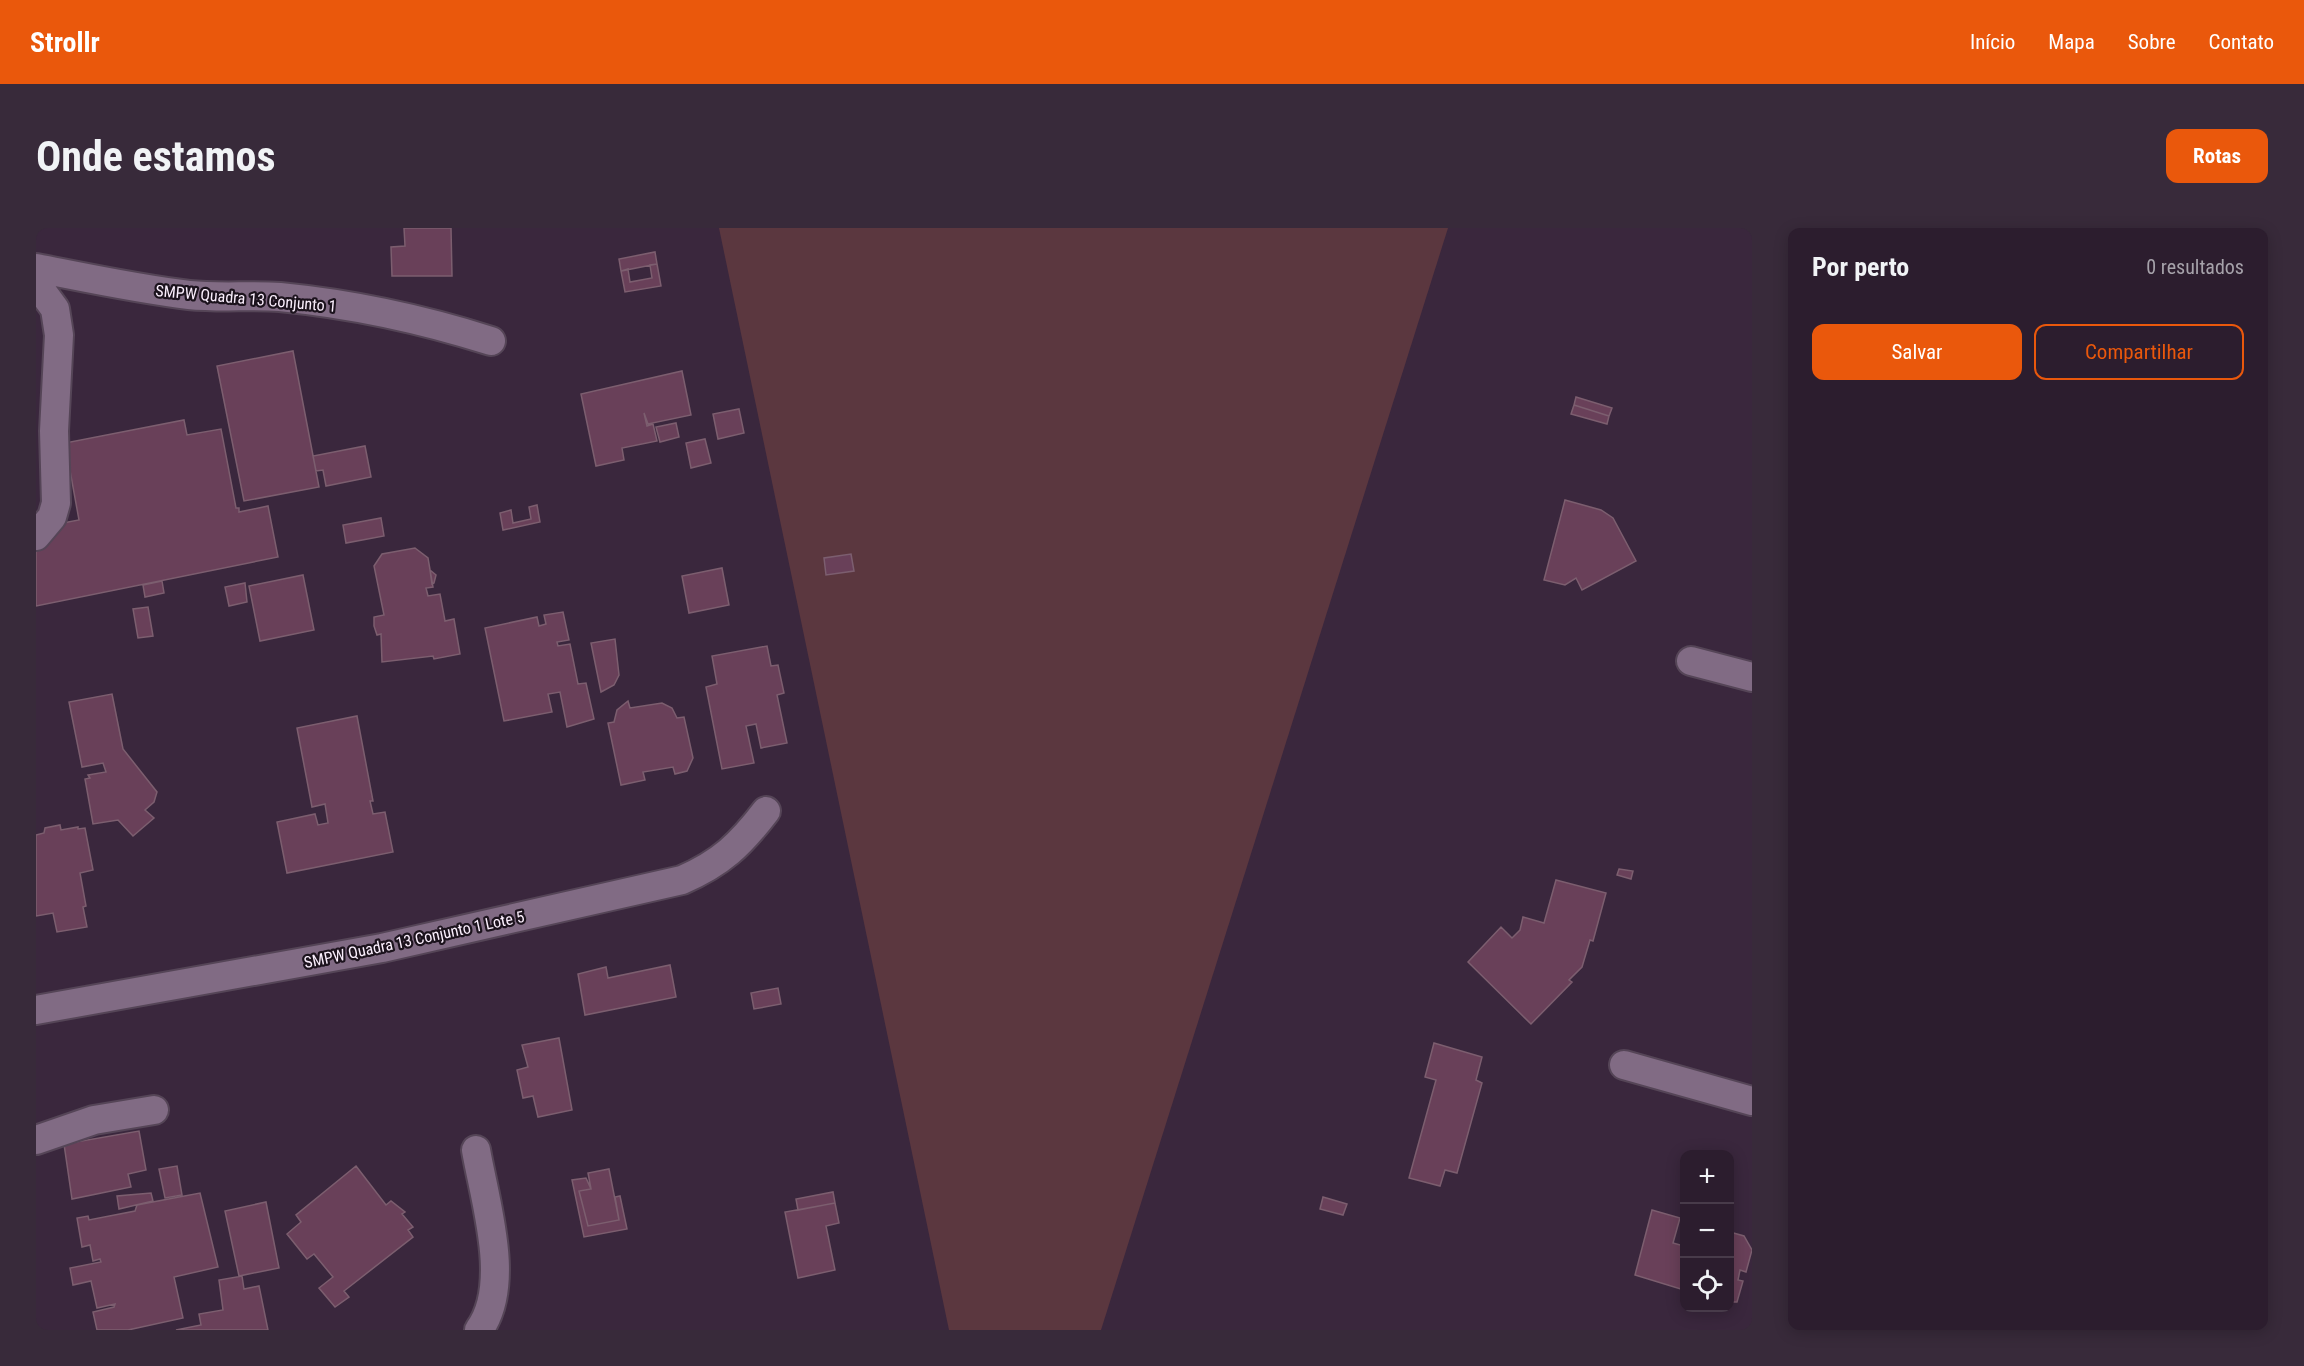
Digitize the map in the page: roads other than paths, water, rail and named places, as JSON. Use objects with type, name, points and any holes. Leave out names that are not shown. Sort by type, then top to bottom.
[{"type":"street","name":"SMPW Quadra 13 Conjunto 1","points":[[36,268],[125,286],[190,295],[263,296],[356,308],[411,318],[490,341]]},
{"type":"street","points":[[36,283],[55,309],[59,335],[54,431],[56,503],[52,517],[36,536]]},
{"type":"street","points":[[1691,661],[1752,677]]},
{"type":"street","name":"SMPW Quadra 13 Conjunto 1 Lote 5","points":[[36,1010],[382,948],[682,880],[707,869],[729,855],[766,811]]},
{"type":"street","points":[[1624,1065],[1752,1101]]},
{"type":"street","points":[[36,1140],[94,1120],[154,1110]]},
{"type":"street","points":[[476,1150],[496,1273],[495,1296],[489,1315],[479,1330]]}]
